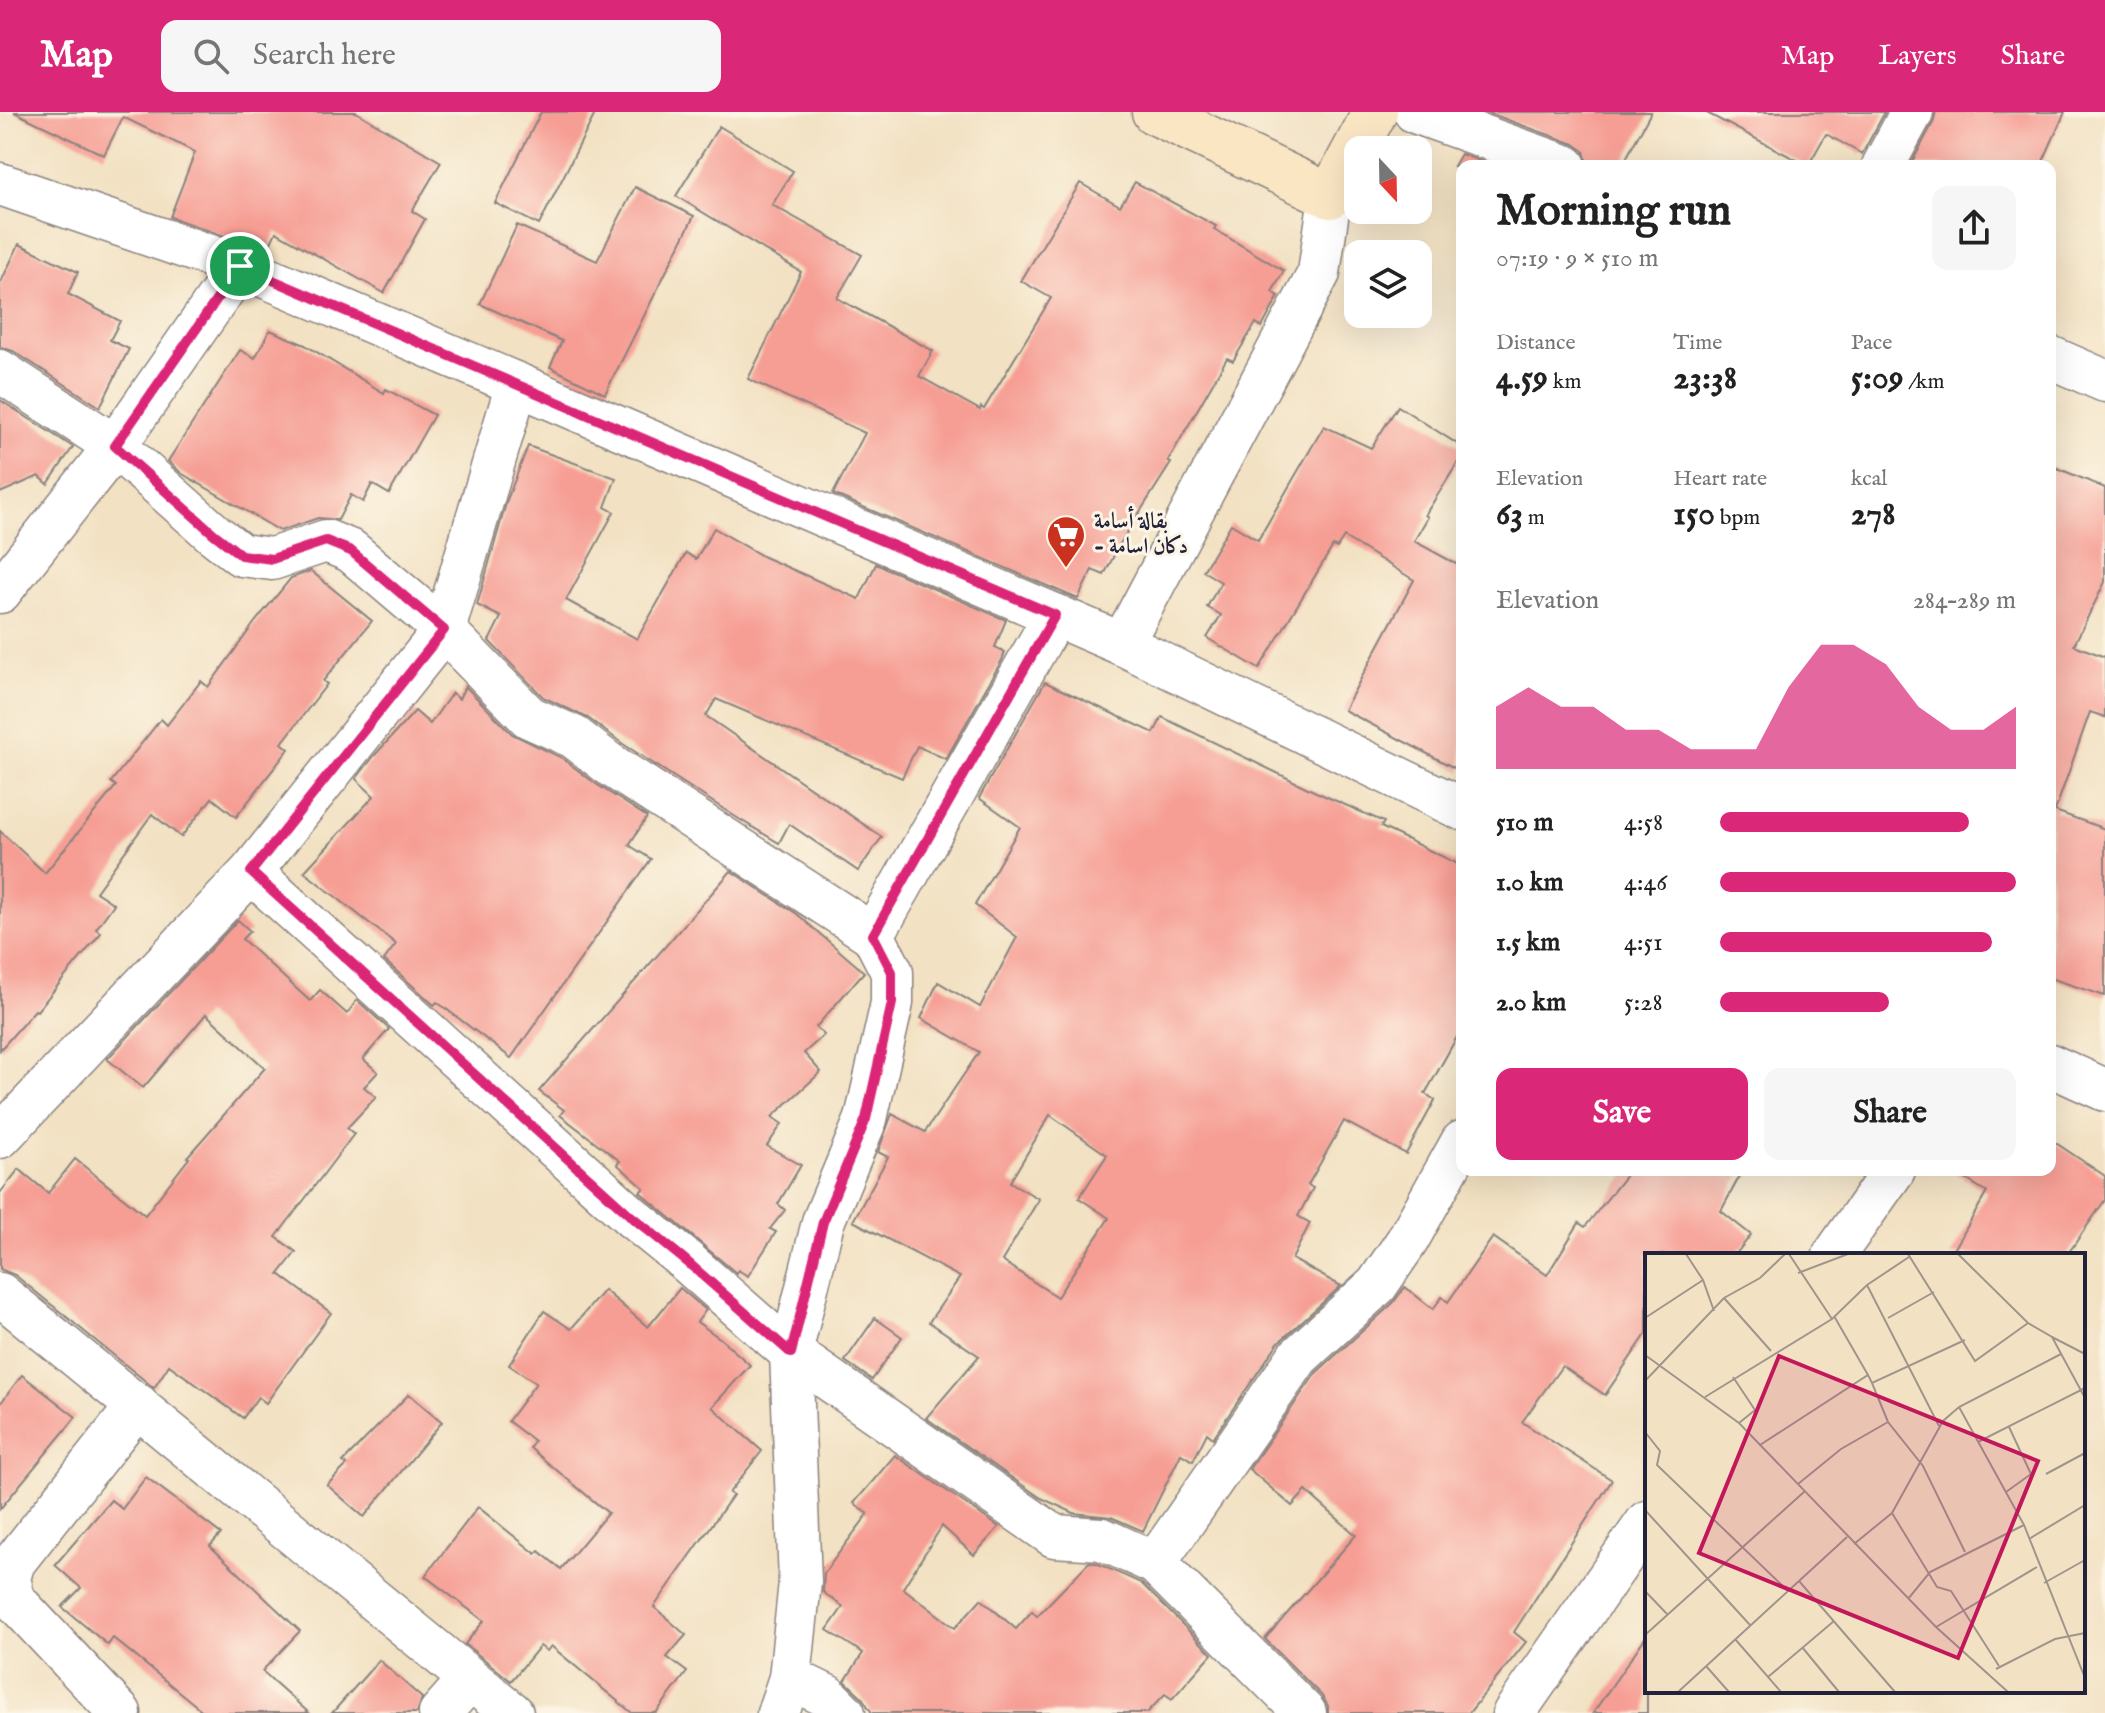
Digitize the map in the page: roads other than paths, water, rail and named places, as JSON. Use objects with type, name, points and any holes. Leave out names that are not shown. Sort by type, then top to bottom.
[{"type":"street","points":[[1154,112],[1330,196]]},
{"type":"street","points":[[1122,644],[1319,273],[1330,196],[1375,112]]},
{"type":"street","points":[[1415,112],[1548,160]]},
{"type":"street","points":[[1886,160],[1912,112]]},
{"type":"street","points":[[0,184],[240,266],[517,384],[1122,644],[1456,806]]},
{"type":"street","points":[[0,592],[115,446],[240,266]]},
{"type":"street","points":[[2056,360],[2105,381]]},
{"type":"street","points":[[0,371],[115,446],[241,555],[272,559],[326,541],[351,551],[444,630],[529,717],[574,737],[609,764],[873,935],[892,972],[892,1003],[866,1119],[823,1222],[791,1353],[800,1582],[784,1696],[827,1696],[844,1713]]},
{"type":"street","points":[[0,1137],[251,872],[444,630],[517,384]]},
{"type":"street","points":[[873,935],[1055,615]]},
{"type":"street","points":[[251,872],[632,1217],[791,1353],[1054,1536],[1102,1539],[1155,1563],[1305,1713]]},
{"type":"street","points":[[2056,1068],[2105,1090]]},
{"type":"street","points":[[1155,1563],[1298,1357],[1377,1285],[1407,1241],[1456,1153]]},
{"type":"street","points":[[1835,1253],[1890,1176]]},
{"type":"street","points":[[0,1294],[512,1713]]},
{"type":"street","points":[[120,1713],[14,1600],[9,1578],[14,1562],[138,1405]]},
{"type":"street","points":[[1514,1713],[1645,1525]]},
{"type":"street","points":[[440,1713],[470,1679]]},
{"type":"place","name":"بقالة أسامة - دكان اسامة","points":[[1066,569]]}]
